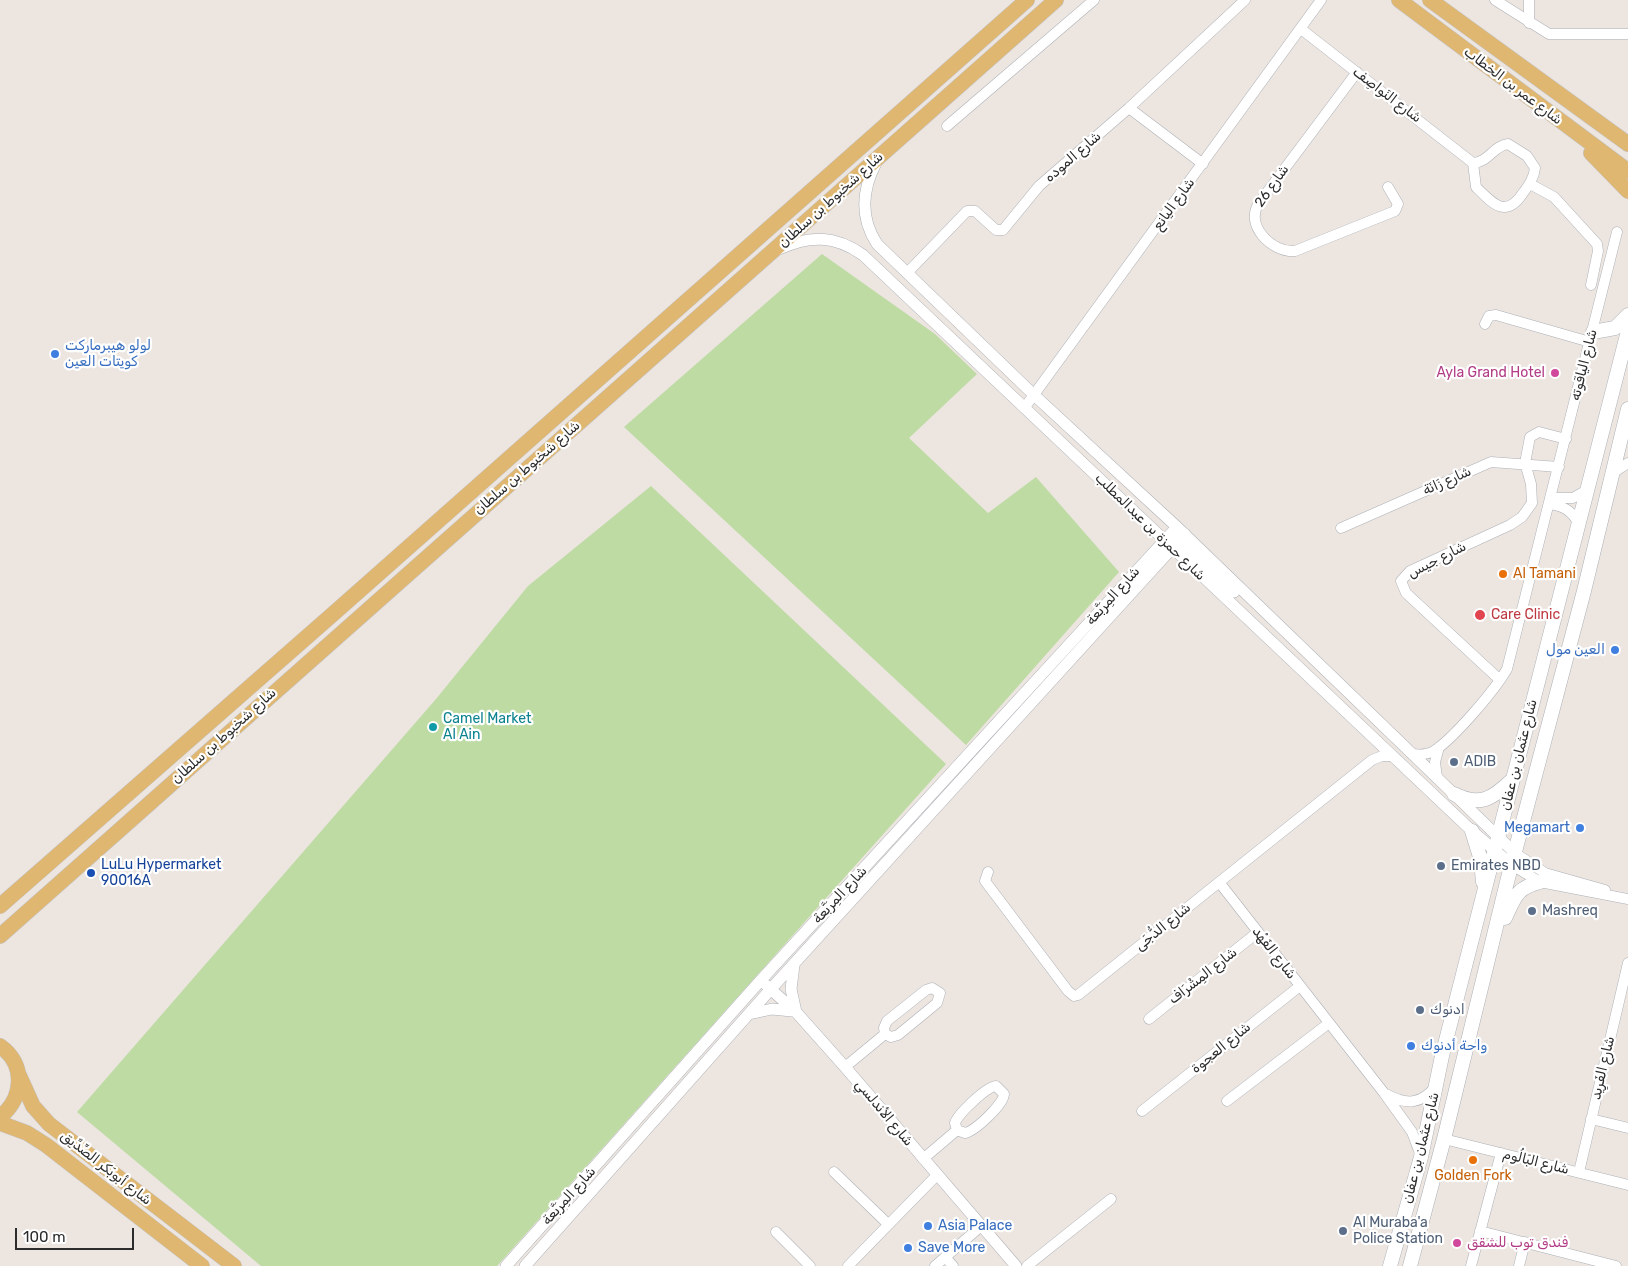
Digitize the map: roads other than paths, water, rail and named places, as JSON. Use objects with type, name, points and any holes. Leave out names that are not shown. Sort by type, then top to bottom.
[{"type":"main road","name":"شارع شخبوط بن سلطان","points":[[0,906],[1027,0]]},
{"type":"main road","name":"شارع شخبوط بن سلطان","points":[[0,936],[1056,0]]},
{"type":"main road","name":"شارع عمر بن الخطاب","points":[[1399,0],[1628,171]]},
{"type":"main road","name":"شارع عمر بن الخطاب","points":[[1430,0],[1628,144]]},
{"type":"main road","points":[[1572,131],[1605,142],[1628,158]]},
{"type":"main road","points":[[1572,131],[1581,143],[1628,191]]},
{"type":"main road","points":[[1591,337],[1615,328],[1628,315]]},
{"type":"main road","name":"شارع عثمان بن عفان","points":[[1390,1266],[1421,1156],[1442,1056],[1628,331]]},
{"type":"main road","name":"شارع عثمان بن عفان","points":[[1410,1266],[1584,591],[1602,511],[1624,447],[1628,410]]},
{"type":"main road","points":[[1454,794],[1470,800],[1493,797],[1512,780]]},
{"type":"main road","points":[[1472,831],[1481,860],[1484,894]]},
{"type":"main road","points":[[1493,941],[1489,922],[1501,866],[1495,849]]},
{"type":"main road","points":[[0,946],[79,875],[87,865],[90,855]]},
{"type":"main road","points":[[1493,941],[1516,894],[1525,886],[1540,882]]},
{"type":"main road","name":"شارع أبوبَكر الصِّدِّيق","points":[[2,1046],[14,1060],[33,1106],[49,1124],[234,1266]]},
{"type":"main road","points":[[0,1117],[16,1098],[19,1074]]},
{"type":"main road","name":"شارع أبوبَكر الصِّدِّيق","points":[[0,1123],[26,1132],[46,1145],[202,1266]]},
{"type":"street","points":[[946,126],[1094,0]]},
{"type":"street","name":"شارع الموده","points":[[907,273],[967,211],[974,211],[996,230],[1003,230],[1039,186],[1129,108],[1245,0]]},
{"type":"street","name":"شارع اليانع","points":[[1025,407],[1321,0]]},
{"type":"street","points":[[1495,0],[1542,31],[1556,35],[1628,34]]},
{"type":"street","points":[[1529,0],[1530,23]]},
{"type":"street","name":"شارع النَواصِف","points":[[1301,29],[1473,163]]},
{"type":"street","name":"شارع 26","points":[[1357,72],[1259,203],[1254,213],[1254,222],[1258,230],[1275,246],[1283,250],[1295,251],[1396,211],[1398,204],[1388,187]]},
{"type":"street","points":[[1129,108],[1203,164]]},
{"type":"street","points":[[1508,144],[1527,156],[1534,164],[1534,174],[1530,184],[1514,205],[1509,208],[1498,206],[1476,187],[1473,163],[1484,161],[1500,146],[1508,144]]},
{"type":"street","name":"شارع حمزة بن عبدالمطلب","points":[[879,158],[865,187],[865,214],[868,228],[878,244],[1034,395],[1226,586],[1261,610],[1454,794],[1495,849]]},
{"type":"street","points":[[1530,184],[1554,197],[1597,244],[1598,251],[1591,285]]},
{"type":"street","name":"شارع الياقوته","points":[[1439,747],[1500,680],[1509,664],[1618,232]]},
{"type":"street","name":"شارع حمزة بن عبدالمطلب","points":[[771,253],[810,238],[824,238],[852,247],[1025,407],[1164,540],[1178,538]]},
{"type":"street","points":[[1485,324],[1489,316],[1496,315],[1591,337]]},
{"type":"street","points":[[1525,463],[1529,440],[1533,434],[1539,432],[1566,439]]},
{"type":"street","name":"شارع زَانَة","points":[[1341,528],[1491,462],[1559,467]]},
{"type":"street","points":[[1614,472],[1628,462]]},
{"type":"street","name":"شارع جيس","points":[[1500,680],[1406,592],[1401,581],[1410,572],[1510,525],[1522,517],[1532,502],[1533,493],[1525,463]]},
{"type":"street","points":[[1551,501],[1573,498],[1587,490]]},
{"type":"street","points":[[1551,501],[1570,511],[1578,524]]},
{"type":"street","name":"شارع حمزة بن عبدالمطلب","points":[[1178,538],[1374,740],[1472,831],[1495,849],[1514,859]]},
{"type":"street","name":"شارع المِرَبَّعة","points":[[506,1266],[763,978],[1164,540],[1178,538]]},
{"type":"street","name":"شارع المِرَبَّعة","points":[[525,1266],[773,987],[1178,538]]},
{"type":"street","points":[[1372,760],[1376,750],[1374,740]]},
{"type":"street","points":[[1412,754],[1426,754],[1439,747]]},
{"type":"street","points":[[1437,778],[1435,762],[1439,747]]},
{"type":"street","name":"شارع الدُّجَى","points":[[988,872],[986,881],[1074,996],[1372,760],[1382,756],[1392,756]]},
{"type":"street","points":[[1514,859],[1540,882],[1598,895],[1612,895],[1628,899]]},
{"type":"street","points":[[1514,859],[1544,873],[1604,890],[1612,895]]},
{"type":"street","name":"شارع الفَهْد","points":[[1219,882],[1384,1093],[1412,1132],[1421,1156]]},
{"type":"street","name":"شارع المِشْرَاف","points":[[1149,1019],[1258,932]]},
{"type":"street","name":"شارع الفَرِيد","points":[[1579,1172],[1628,963]]},
{"type":"street","points":[[749,1014],[772,1008],[796,1012],[791,989],[794,965]]},
{"type":"street","name":"شارع الأندلسي","points":[[763,978],[790,1002],[796,1012],[1016,1266]]},
{"type":"street","name":"شارع العجوة","points":[[1142,1111],[1300,986]]},
{"type":"street","name":"شارع الأندلسي","points":[[932,988],[938,990],[940,996],[937,1003],[894,1037],[885,1034],[884,1028],[887,1021],[926,990],[932,988]]},
{"type":"street","points":[[1227,1102],[1329,1023]]},
{"type":"street","name":"شارع الأندلسي","points":[[845,1067],[885,1034]]},
{"type":"street","points":[[1384,1093],[1395,1099],[1411,1103],[1421,1100],[1436,1085]]},
{"type":"street","name":"شارع الأندلسي","points":[[996,1086],[1002,1091],[1004,1098],[1002,1103],[972,1131],[965,1133],[957,1130],[956,1119],[988,1088],[996,1086]]},
{"type":"street","points":[[1591,1119],[1628,1128]]},
{"type":"street","name":"شارع الأندلسي","points":[[923,1159],[957,1130]]},
{"type":"street","name":"شارع البَالُوم","points":[[1444,1139],[1628,1185]]},
{"type":"street","points":[[1471,1266],[1501,1153]]},
{"type":"street","points":[[834,1172],[888,1224]]},
{"type":"street","points":[[848,1266],[937,1175]]},
{"type":"street","points":[[1027,1266],[1111,1199]]},
{"type":"street","points":[[935,1266],[981,1226]]},
{"type":"street","points":[[1480,1231],[1616,1266]]},
{"type":"street","points":[[776,1232],[810,1266]]},
{"type":"street","points":[[1518,1266],[1524,1242]]},
{"type":"street","points":[[945,1258],[953,1266]]},
{"type":"place","name":"لولو هيبرماركت كويتات العين","points":[[55,354]]},
{"type":"place","name":"Ayla Grand Hotel","points":[[1555,373]]},
{"type":"place","name":"Al Tamani","points":[[1503,574]]},
{"type":"place","name":"Care Clinic","points":[[1480,615]]},
{"type":"place","name":"العين مول","points":[[1615,650]]},
{"type":"place","name":"Camel Market Al Ain","points":[[433,727]]},
{"type":"place","name":"ADIB","points":[[1454,762]]},
{"type":"place","name":"Megamart","points":[[1580,828]]},
{"type":"place","name":"Emirates NBD","points":[[1441,866]]},
{"type":"place","name":"LuLu Hypermarket 90016A","points":[[91,873]]},
{"type":"place","name":"Mashreq","points":[[1532,911]]},
{"type":"place","name":"ادنوك","points":[[1420,1010]]},
{"type":"place","name":"واحة أدنوك","points":[[1411,1046]]},
{"type":"place","name":"Golden Fork","points":[[1473,1160]]},
{"type":"place","name":"Asia Palace","points":[[928,1226]]},
{"type":"place","name":"Al Muraba'a Police Station","points":[[1343,1231]]},
{"type":"place","name":"فندق توب للشقق","points":[[1457,1243]]},
{"type":"place","name":"Save More","points":[[908,1248]]}]
